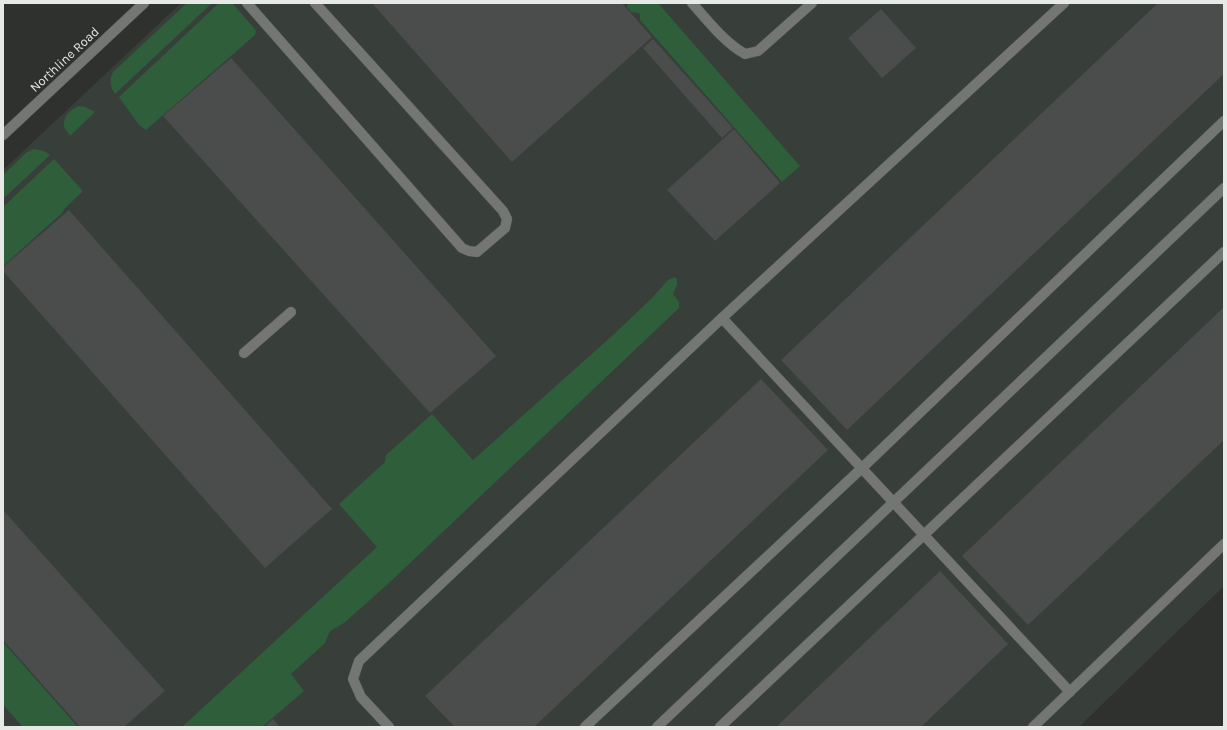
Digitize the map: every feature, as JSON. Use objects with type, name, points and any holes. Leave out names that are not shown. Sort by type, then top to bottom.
[{"type":"main road","name":"Northline Road","points":[[3,135],[144,3]]},
{"type":"main road","points":[[247,3],[462,248],[476,252],[505,228],[507,219],[504,211],[315,3]]},
{"type":"main road","points":[[692,3],[715,29],[737,50],[745,54],[758,51],[812,3]]},
{"type":"main road","points":[[389,727],[361,697],[353,679],[359,661],[722,318],[1064,3]]},
{"type":"main road","points":[[586,727],[862,468],[1224,121]]},
{"type":"main road","points":[[657,727],[1224,188]]},
{"type":"main road","points":[[720,727],[1224,252]]},
{"type":"main road","points":[[244,353],[291,312]]},
{"type":"main road","points":[[722,318],[1070,692]]},
{"type":"main road","points":[[1033,727],[1224,544]]},
{"type":"shaded area","points":[[181,3],[1224,3],[1224,586],[1079,727],[3,727],[3,170]]},
{"type":"green space","points":[[187,3],[212,3],[115,94],[111,83],[113,72]]},
{"type":"green space","points":[[219,3],[232,3],[255,29],[255,35],[146,130],[139,125],[119,97]]},
{"type":"green space","points":[[628,3],[658,3],[800,166],[782,182],[640,20],[639,13],[631,12],[627,7]]},
{"type":"green space","points":[[79,106],[95,112],[70,136],[64,127],[64,123],[67,114],[72,109]]},
{"type":"green space","points":[[34,149],[44,151],[50,155],[3,199],[3,175],[27,152]]},
{"type":"green space","points":[[54,159],[82,190],[82,192],[64,209],[62,213],[3,266],[3,207]]},
{"type":"green space","points":[[674,277],[677,279],[677,285],[673,294],[679,302],[679,308],[389,583],[344,623],[330,631],[325,643],[291,674],[304,691],[262,727],[182,727],[377,547],[339,504],[385,462],[386,455],[432,414],[473,460],[613,335],[652,298],[668,280]]},
{"type":"green space","points":[[3,642],[78,727],[23,727],[3,705]]},
{"type":"building","points":[[372,3],[622,3],[652,37],[512,162]]},
{"type":"building","points":[[1158,3],[1224,3],[1224,74],[847,430],[781,360]]},
{"type":"building","points":[[881,9],[916,48],[882,78],[848,38]]},
{"type":"building","points":[[653,39],[733,128],[722,138],[643,48]]},
{"type":"building","points":[[231,58],[496,356],[430,413],[163,116]]},
{"type":"building","points":[[734,129],[780,183],[715,241],[667,190]]},
{"type":"building","points":[[69,210],[332,509],[265,568],[3,271],[3,267]]},
{"type":"building","points":[[1224,307],[1224,440],[1028,625],[962,556]]},
{"type":"building","points":[[761,379],[828,450],[534,727],[455,727],[425,696]]},
{"type":"building","points":[[3,510],[165,691],[124,727],[80,727],[3,640]]},
{"type":"building","points":[[940,571],[1008,644],[921,727],[776,727]]},
{"type":"building","points":[[273,719],[280,727],[264,727]]}]
